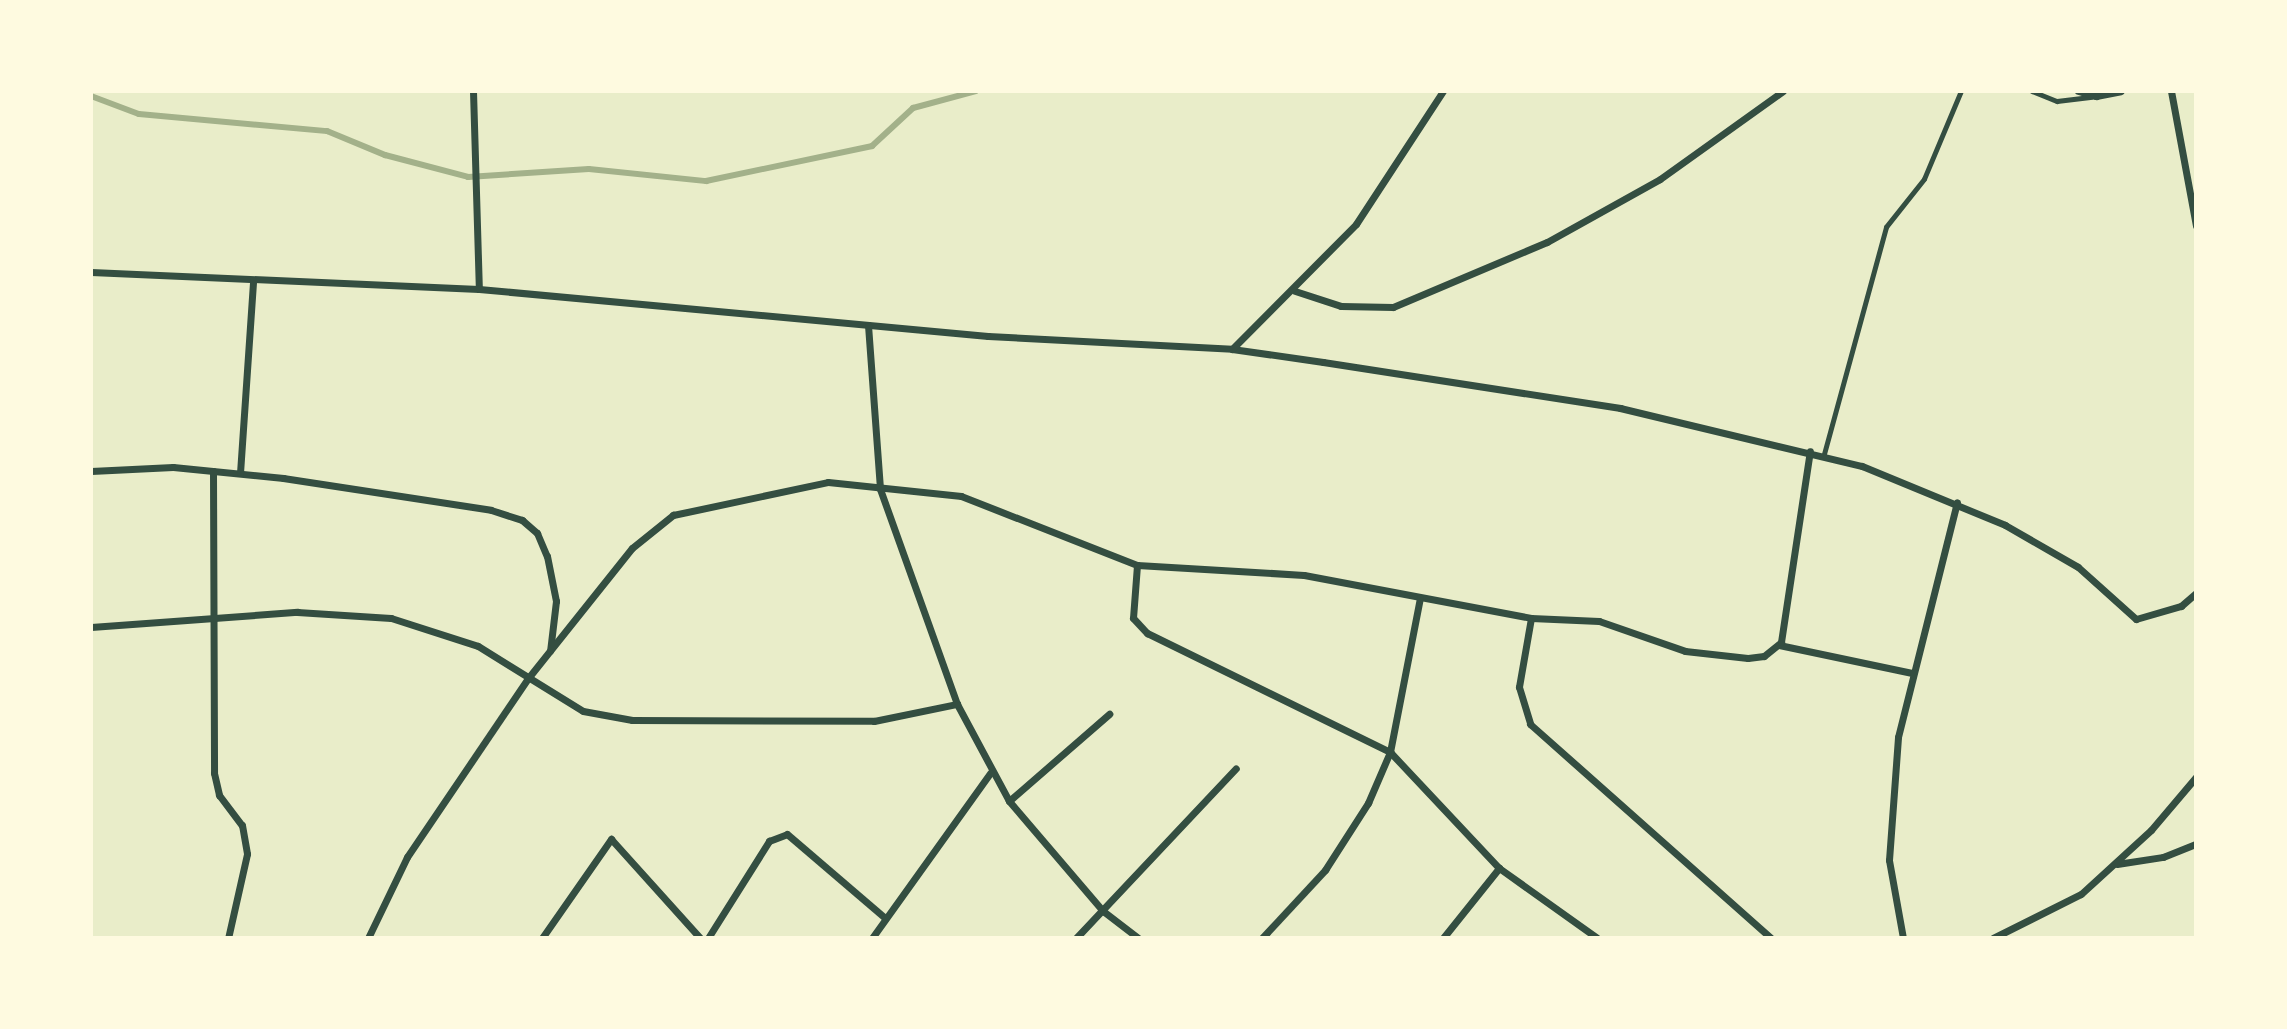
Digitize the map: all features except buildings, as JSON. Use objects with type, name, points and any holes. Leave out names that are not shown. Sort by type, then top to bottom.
[{"type":"street","points":[[473,91],[480,189],[479,289]]},
{"type":"street","points":[[1233,349],[1295,291],[1356,224],[1443,91]]},
{"type":"street","points":[[1295,291],[1341,306],[1393,307],[1547,242],[1660,179],[1783,91]]},
{"type":"street","points":[[2078,91],[2096,96],[2121,91]]},
{"type":"street","points":[[2171,91],[2196,226]]},
{"type":"street","points":[[91,272],[479,289],[868,325],[1233,349],[1620,408],[1824,454],[1957,502],[2078,568],[2136,619],[2181,606],[2196,593]]},
{"type":"street","points":[[240,473],[253,280]]},
{"type":"street","points":[[868,325],[880,489],[957,704],[990,773],[1009,801],[1102,911],[1138,938]]},
{"type":"street","points":[[368,938],[407,857],[529,677],[632,548],[673,515],[806,485],[961,496],[1137,565],[1304,575],[1531,618],[1599,621],[1677,649],[1720,655],[1764,656],[1779,645],[1810,451]]},
{"type":"street","points":[[91,471],[240,473],[491,510],[522,520],[537,533],[547,556],[556,601],[550,652]]},
{"type":"street","points":[[214,471],[211,620],[216,786],[242,825],[247,854],[228,938]]},
{"type":"street","points":[[1903,938],[1889,860],[1890,811],[1912,673],[1957,502]]},
{"type":"street","points":[[1137,565],[1133,618],[1176,648],[1390,752],[1499,869],[1597,938]]},
{"type":"street","points":[[1262,938],[1355,830],[1390,752],[1420,598]]},
{"type":"street","points":[[91,627],[340,611],[391,618],[478,646],[583,711],[632,720],[874,721],[917,717],[957,704]]},
{"type":"street","points":[[1531,618],[1519,687],[1530,724],[1771,938]]},
{"type":"street","points":[[1779,645],[1912,673]]},
{"type":"street","points":[[1009,801],[1109,713]]},
{"type":"street","points":[[1076,938],[1236,768]]},
{"type":"street","points":[[872,938],[990,773]]},
{"type":"street","points":[[1993,938],[2081,894],[2117,864],[2196,776]]},
{"type":"street","points":[[708,938],[769,841],[787,834],[885,918]]},
{"type":"street","points":[[542,938],[611,839],[700,938]]},
{"type":"street","points":[[2117,864],[2163,858],[2196,844]]},
{"type":"street","points":[[1443,938],[1499,869]]},
{"type":"lane","points":[[1824,454],[1886,227],[1924,179],[1961,91]]},
{"type":"lane","points":[[2032,91],[2056,101],[2096,96]]},
{"type":"waterway","points":[[91,96],[139,114],[327,131],[385,155],[468,177],[589,169],[706,181],[872,146],[913,108],[976,91]]}]
